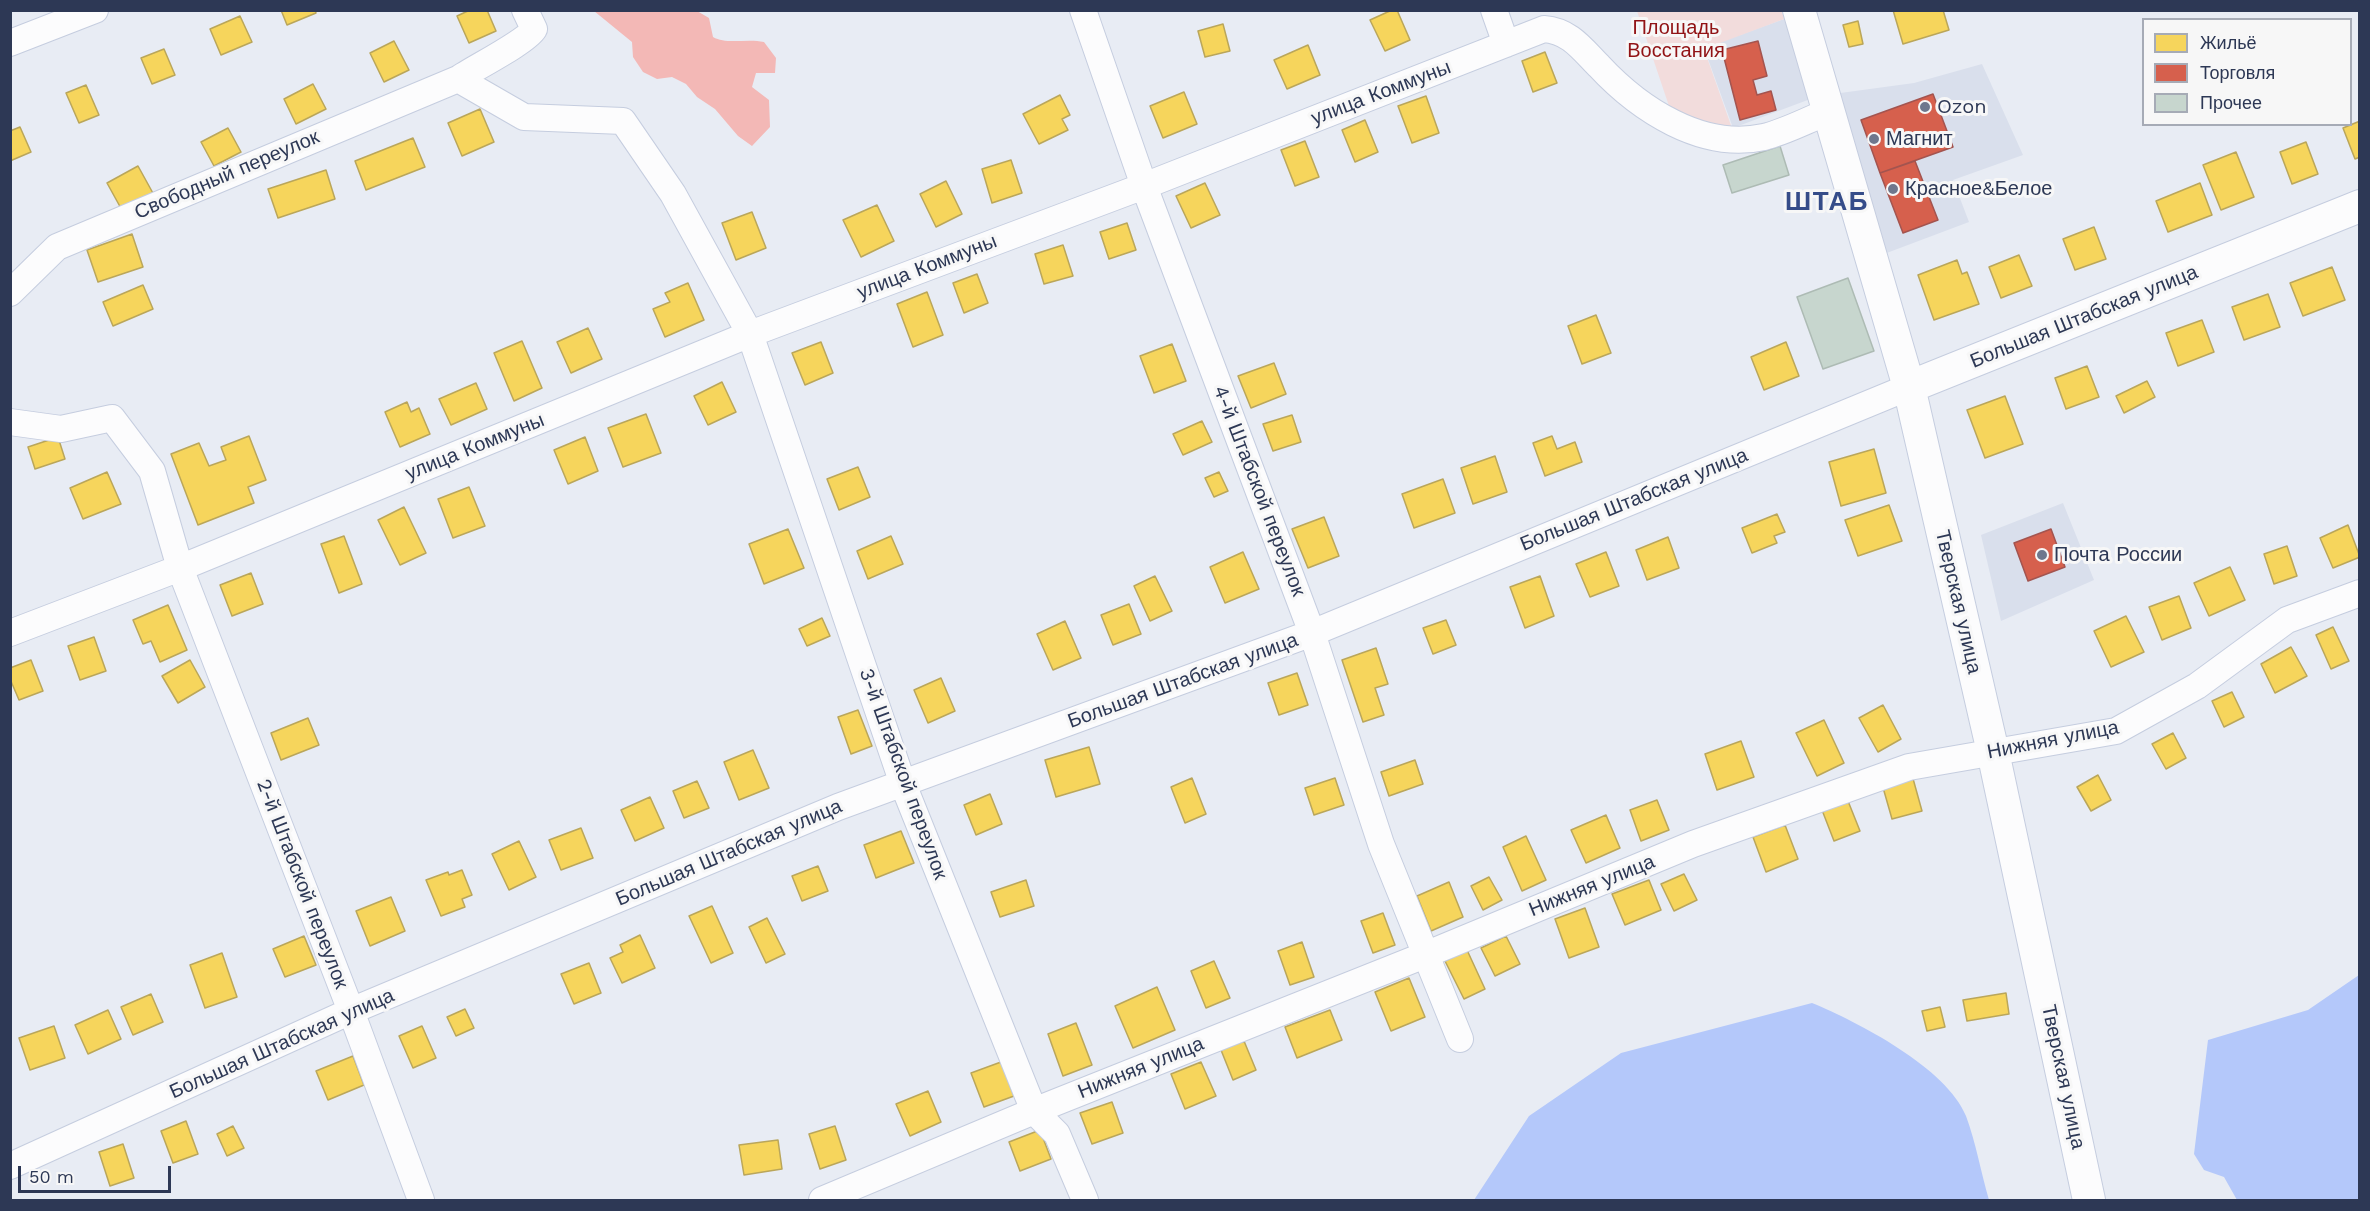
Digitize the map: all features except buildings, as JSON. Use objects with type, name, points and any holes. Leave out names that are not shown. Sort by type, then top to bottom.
[{"type":"main road","name":"Тверская улица","points":[[1799,10],[1909,387],[1993,752],[2089,1200]]},
{"type":"main road","name":"Большая Штабская улица","points":[[1909,387],[2360,206]]},
{"type":"street","points":[[10,43],[95,10]]},
{"type":"street","name":"Свободный переулок","points":[[10,293],[57,247],[458,79],[493,56],[529,38],[534,29],[525,10]]},
{"type":"street","name":"4-й Штабской переулок","points":[[1083,10],[1144,186],[1312,633],[1381,844],[1460,1039]]},
{"type":"street","points":[[1494,10],[1506,44]]},
{"type":"street","name":"улица Коммуны","points":[[10,633],[180,568],[750,334],[1144,186],[1544,29],[1557,30],[1580,45],[1624,92],[1646,108],[1699,133],[1729,140],[1764,136],[1828,112]]},
{"type":"street","points":[[458,79],[524,117],[623,121],[674,194],[750,334]]},
{"type":"street","name":"3-й Штабской переулок","points":[[750,334],[903,784],[1034,1111],[1057,1134],[1086,1200]]},
{"type":"street","name":"Большая Штабская улица","points":[[11,1166],[351,1011],[838,807],[1312,633],[1909,387]]},
{"type":"street","name":"2-й Штабской переулок","points":[[10,422],[61,429],[112,418],[153,471],[180,568],[351,1011],[421,1200]]},
{"type":"street","name":"Нижняя улица","points":[[822,1200],[1034,1111],[1425,955],[1704,840],[1909,767],[2116,731],[2198,686],[2287,620],[2360,593]]},
{"type":"shaded area","points":[[594,11],[697,11],[709,18],[713,37],[724,41],[764,42],[776,58],[775,73],[756,73],[752,87],[769,100],[770,127],[752,146],[738,136],[715,109],[697,97],[686,84],[672,77],[657,79],[643,72],[633,57],[632,42]]},
{"type":"shaded area","points":[[1784,19],[1813,98],[1733,128],[1704,48]]},
{"type":"shaded area","points":[[1982,64],[2023,155],[1953,180],[1969,222],[1884,254],[1833,94],[1914,83]]},
{"type":"shaded area","points":[[2063,503],[2094,580],[2001,621],[1981,535]]},
{"type":"green space","name":"Площадь Восстания","points":[[1637,11],[1782,11],[1784,19],[1704,49],[1734,134],[1672,115]]},
{"type":"water","points":[[2359,975],[2359,1200],[2237,1200],[2224,1177],[2204,1170],[2194,1154],[2208,1040],[2308,1010]]},
{"type":"water","points":[[1812,1003],[1876,1034],[1899,1049],[1921,1064],[1956,1098],[1966,1116],[1973,1137],[1989,1200],[1474,1200],[1529,1116],[1621,1053]]},
{"type":"place","name":"Ozon","points":[[1925,107]]},
{"type":"place","name":"Магнит","points":[[1874,139]]},
{"type":"place","name":"Красное&Белое","points":[[1893,189]]},
{"type":"place","name":"Почта России","points":[[2042,555]]},
{"type":"district","name":"ШТАБ","points":[[1827,202]]}]
